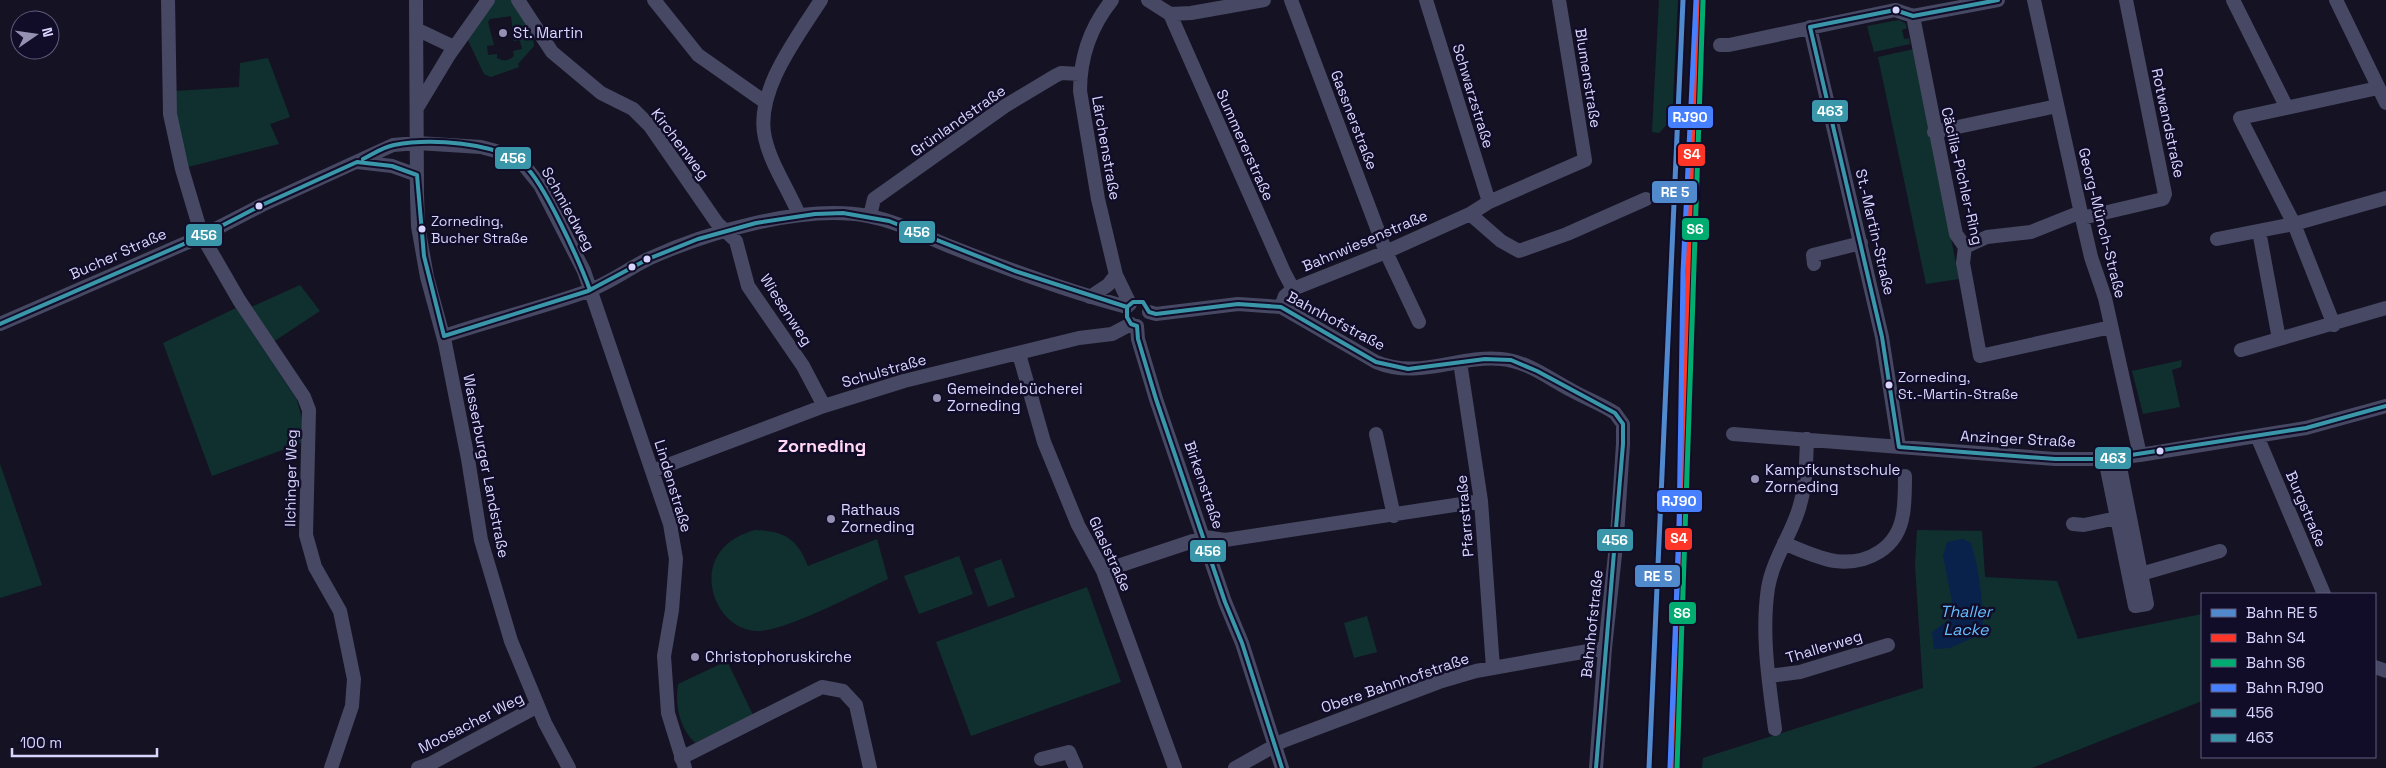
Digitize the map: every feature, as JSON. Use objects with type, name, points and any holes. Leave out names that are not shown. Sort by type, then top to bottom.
[{"type":"street","name":"Ilchinger Weg","points":[[168,0],[170,114],[182,169],[202,236],[239,300],[304,398],[309,410],[306,535],[315,567],[340,611],[354,679],[352,706],[330,768]]},
{"type":"street","name":"Wasserburger Landstraße","points":[[416,0],[418,226],[427,277],[444,336],[468,459],[481,540],[511,641],[538,706],[569,768]]},
{"type":"street","points":[[416,109],[454,47],[488,0]]},
{"type":"street","name":"Kirchenweg","points":[[518,0],[552,52],[601,93],[633,109],[650,126],[717,223],[726,231]]},
{"type":"street","points":[[654,0],[698,55],[766,102]]},
{"type":"street","points":[[799,215],[765,137],[766,102],[782,60],[821,0]]},
{"type":"street","name":"Lärchenstraße","points":[[1112,0],[1091,34],[1080,74],[1081,109],[1116,275],[1129,305]]},
{"type":"street","points":[[1148,0],[1170,14],[1191,13],[1264,0]]},
{"type":"street","name":"Gassnerstraße","points":[[1291,0],[1386,252],[1419,322]]},
{"type":"street","name":"Schwarzstraße","points":[[1426,0],[1489,202]]},
{"type":"street","name":"Blumenstraße","points":[[1558,0],[1585,160]]},
{"type":"street","points":[[1720,45],[1729,45],[1895,10],[1912,16],[1998,0]]},
{"type":"street","name":"Georg-Münch-Straße","points":[[2034,0],[2081,215],[2111,327],[2140,455]]},
{"type":"street","name":"Rotwandstraße","points":[[1964,247],[1987,237],[2031,232],[2081,215],[2163,199],[2166,194],[2126,0]]},
{"type":"street","points":[[2234,0],[2287,108]]},
{"type":"street","points":[[2336,0],[2386,103]]},
{"type":"street","name":"Summererstraße","points":[[1170,14],[1293,289]]},
{"type":"street","name":"Cäcilia-Pichler-Ring","points":[[1912,16],[1956,234],[1964,247],[1963,263],[1980,356],[2111,327]]},
{"type":"street","name":"St.-Martin-Straße","points":[[1810,27],[1882,337],[1899,447]]},
{"type":"street","points":[[416,28],[454,47]]},
{"type":"street","name":"Grünlandstraße","points":[[870,216],[874,200],[1006,106],[1061,73],[1080,74]]},
{"type":"street","points":[[2334,325],[2294,224],[2240,118],[2378,88]]},
{"type":"street","points":[[1934,132],[2057,106]]},
{"type":"street","name":"Bucher Straße","points":[[0,324],[202,236],[262,204],[393,145],[417,144]]},
{"type":"street","name":"Schmiedweg","points":[[417,144],[481,146],[523,164],[540,185],[584,271],[590,290]]},
{"type":"street","name":"Bahnwiesenstraße","points":[[1281,307],[1285,296],[1293,289],[1386,252],[1470,214],[1489,202],[1585,160]]},
{"type":"street","points":[[357,162],[392,166],[417,175]]},
{"type":"street","points":[[2217,239],[2294,224],[2386,198]]},
{"type":"street","points":[[1470,214],[1501,241],[1519,251],[1567,234],[1646,199]]},
{"type":"street","points":[[444,336],[590,290],[647,260],[726,231],[799,215],[840,212],[870,216],[904,227],[950,246],[1090,297],[1129,305],[1137,301],[1142,302],[1149,312],[1146,323],[1134,325],[1127,317],[1129,305]]},
{"type":"street","name":"Wiesenweg","points":[[726,231],[736,241],[748,286],[803,366],[824,406]]},
{"type":"street","points":[[2258,231],[2279,339]]},
{"type":"street","points":[[1814,264],[1812,254],[1861,243]]},
{"type":"street","points":[[1090,297],[1108,285],[1116,275]]},
{"type":"street","name":"Lindenstraße","points":[[590,290],[670,524],[676,559],[672,610],[664,656],[668,713],[683,763],[822,687],[844,690],[856,705],[870,768]]},
{"type":"street","name":"Bahnhofstraße","points":[[1149,312],[1156,314],[1251,304],[1281,307],[1376,362],[1392,369],[1426,368],[1460,362],[1503,359],[1532,367],[1615,413],[1623,424],[1617,536],[1605,648],[1596,768]]},
{"type":"street","points":[[2241,350],[2334,325],[2386,308]]},
{"type":"street","name":"Schulstraße","points":[[652,471],[824,406],[904,381],[1079,338],[1112,334],[1134,325]]},
{"type":"street","name":"Birkenstraße","points":[[1134,325],[1156,399],[1205,537],[1282,768]]},
{"type":"street","name":"Glaslstraße","points":[[1019,354],[1044,442],[1078,525],[1103,571],[1175,768]]},
{"type":"street","name":"Pfarrstraße","points":[[1460,362],[1481,501],[1494,668]]},
{"type":"street","name":"Anzinger Straße","points":[[1733,434],[2055,459],[2111,458],[2306,428],[2386,406]]},
{"type":"street","points":[[1376,434],[1394,516]]},
{"type":"street","name":"Burgstraße","points":[[2257,436],[2324,593]]},
{"type":"street","points":[[1775,729],[1766,634],[1768,587],[1802,496],[1808,439]]},
{"type":"street","points":[[2111,458],[2135,575],[2220,551]]},
{"type":"street","points":[[1784,543],[1820,558],[1843,561],[1868,558],[1885,550],[1897,534],[1903,516],[1905,476]]},
{"type":"street","points":[[1103,571],[1205,537],[1225,540],[1394,516],[1481,501]]},
{"type":"street","points":[[2073,524],[2084,525],[2123,517]]},
{"type":"street","name":"Thallerweg","points":[[1769,676],[1800,672],[1888,645]]},
{"type":"street","name":"Obere Bahnhofstraße","points":[[1235,768],[1275,745],[1442,681],[1494,668],[1605,648]]},
{"type":"street","name":"Moosacher Weg","points":[[418,768],[430,764],[538,706]]},
{"type":"street","points":[[1042,760],[1069,752],[1076,768]]},
{"type":"green space","points":[[493,0],[516,0],[531,26],[534,46],[518,64],[519,67],[491,77],[484,74],[466,36]],"holes":[[[511,16],[514,41],[520,41],[522,49],[513,51],[514,56],[510,59],[499,59],[497,54],[488,55],[487,46],[494,45],[488,22],[490,19]]]},
{"type":"green space","points":[[1659,0],[1678,0],[1672,119],[1659,133],[1652,132]]},
{"type":"green space","points":[[1899,20],[1905,23],[1907,28],[1902,30],[1904,39],[1909,38],[1910,44],[1874,52],[1867,26]]},
{"type":"green space","points":[[1914,49],[1959,279],[1926,284],[1878,57]]},
{"type":"green space","points":[[268,58],[290,117],[270,124],[279,144],[188,167],[176,118],[175,91],[239,87],[240,63]]},
{"type":"green space","points":[[300,285],[320,311],[273,342],[249,308]]},
{"type":"green space","points":[[236,308],[297,400],[303,423],[301,443],[212,476],[163,343]]},
{"type":"green space","points":[[2182,360],[2181,367],[2172,370],[2180,407],[2143,414],[2132,371]]},
{"type":"green space","points":[[0,464],[42,585],[0,598]]},
{"type":"green space","points":[[755,530],[774,532],[788,538],[804,556],[808,566],[877,539],[888,579],[821,611],[784,626],[755,631],[742,628],[731,621],[716,601],[712,589],[712,576],[714,563],[727,544],[745,533]]},
{"type":"green space","points":[[1917,530],[1982,531],[1985,577],[2057,581],[2078,639],[2201,614],[2201,701],[2032,768],[1702,768],[1703,758],[1923,688],[1915,565]]},
{"type":"green space","points":[[959,556],[973,594],[919,614],[904,576]]},
{"type":"green space","points":[[1001,559],[1015,597],[988,607],[974,569]]},
{"type":"green space","points":[[1087,587],[1121,682],[971,736],[936,642]]},
{"type":"green space","points":[[1367,616],[1377,652],[1354,658],[1344,623]]},
{"type":"green space","points":[[727,661],[753,715],[695,743],[685,730],[679,716],[678,684]]},
{"type":"water","name":"Thaller Lacke","points":[[1963,539],[1971,543],[1977,565],[1982,599],[1983,633],[1950,648],[1934,649],[1932,632],[1950,619],[1952,602],[1943,556],[1947,542]]},
{"type":"transit line","points":[[1649,768],[1683,0]]},
{"type":"transit line","name":"463","points":[[1998,0],[1913,16],[1895,10],[1810,27],[1882,337],[1899,447],[2055,459],[2105,459],[2306,428],[2386,406]]},
{"type":"transit line","name":"456","points":[[363,159],[390,146],[425,142],[443,142],[480,147],[512,157],[524,165],[532,174],[551,205],[590,290]]},
{"type":"transit line","name":"456","points":[[0,324],[202,236],[262,205],[357,162],[392,166],[417,175],[424,256],[444,336],[588,291],[648,259],[698,239],[756,223],[815,214],[843,213],[889,221],[1015,271],[1127,307]]},
{"type":"transit line","name":"456","points":[[1282,768],[1242,643],[1225,602],[1156,399],[1138,339],[1137,326],[1131,324],[1127,317],[1127,307],[1133,302],[1143,302],[1149,312],[1156,314],[1238,304],[1281,307],[1376,362],[1408,369],[1485,359],[1511,360],[1537,371],[1615,413],[1623,424],[1623,444],[1596,768]]},
{"type":"rail line","name":"RJ90","points":[[1670,768],[1679,531],[1683,273],[1696,0]]},
{"type":"rail line","name":"S4","points":[[1671,768],[1697,0]]},
{"type":"rail line","name":"S6","points":[[1677,768],[1703,0]]},
{"type":"place","name":"St. Martin","points":[[503,33]]},
{"type":"place","name":"Zorneding, Bucher Straße","points":[[422,229]]},
{"type":"place","name":"Zorneding, St.-Martin-Straße","points":[[1889,385]]},
{"type":"place","name":"Gemeindebücherei Zorneding","points":[[937,398]]},
{"type":"place","name":"Kampfkunstschule Zorneding","points":[[1755,479]]},
{"type":"place","name":"Rathaus Zorneding","points":[[831,519]]},
{"type":"place","name":"Christophoruskirche","points":[[695,657]]},
{"type":"district","name":"Zorneding","points":[[822,446]]}]
